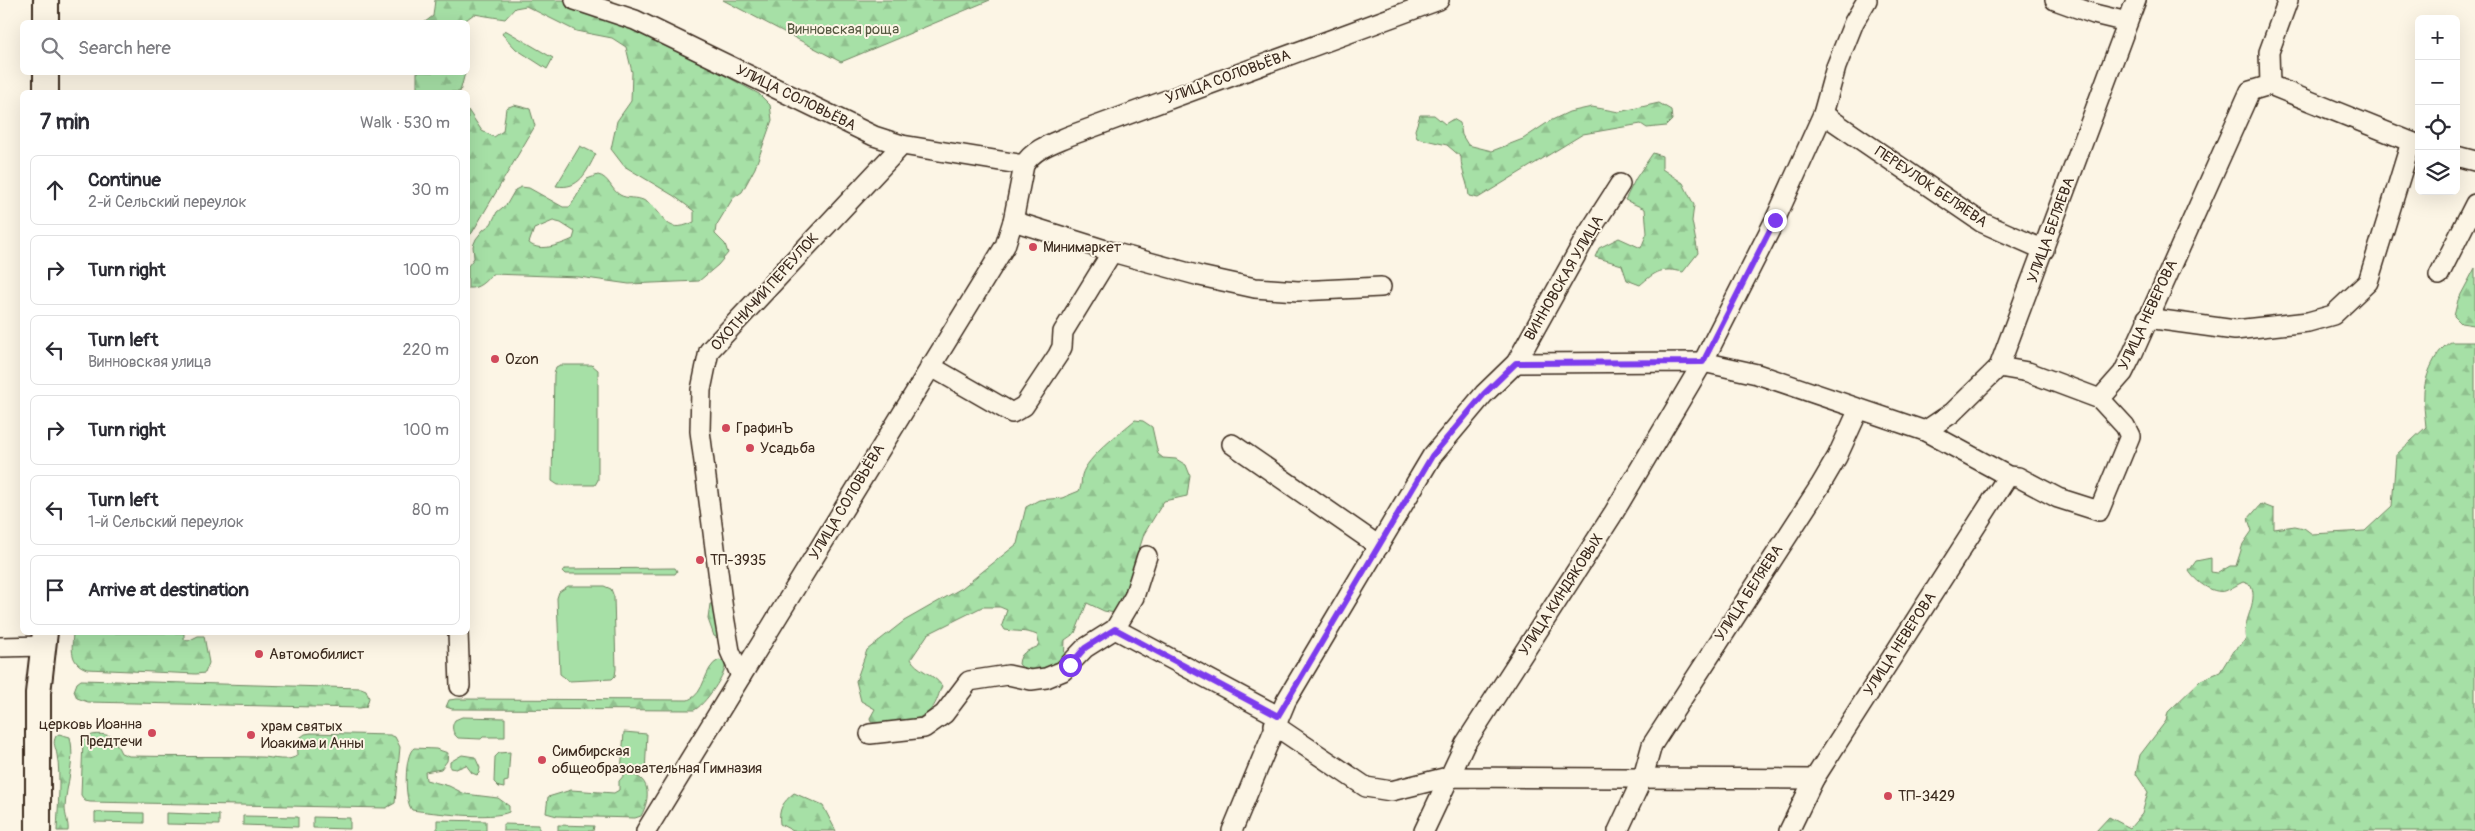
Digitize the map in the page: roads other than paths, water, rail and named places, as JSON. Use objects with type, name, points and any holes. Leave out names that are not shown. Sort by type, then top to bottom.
[{"type":"main road","points":[[46,0],[46,20]]},
{"type":"main road","points":[[46,75],[46,90]]},
{"type":"main road","points":[[38,831],[38,693],[45,639]]},
{"type":"street","name":"УЛИЦА СОЛОВЬЁВА","points":[[576,0],[635,20],[874,136],[902,145],[1024,165]]},
{"type":"street","name":"УЛИЦА СОЛОВЬЁВА","points":[[646,831],[1005,246],[1014,221],[1024,165],[1035,152],[1069,136],[1394,8],[1439,0]]},
{"type":"street","name":"УЛИЦА КИНДЯКОВЫХ","points":[[1424,831],[1465,744],[1613,514],[1703,362],[1775,220],[1823,114],[1836,67],[1854,22],[1867,0]]},
{"type":"street","points":[[2055,0],[2094,14],[2127,22]]},
{"type":"street","name":"УЛИЦА БЕЛЯЕВА","points":[[1925,431],[1952,413],[1999,367],[2136,0]]},
{"type":"street","points":[[2147,318],[2235,330],[2308,322],[2333,315],[2368,282],[2415,144],[2270,85],[2269,52],[2288,0]]},
{"type":"street","name":"УЛИЦА НЕВЕРОВА","points":[[2100,400],[2122,372],[2132,355],[2250,91],[2270,85]]},
{"type":"street","name":"ПЕРЕУЛОК БЕЛЯЕВА","points":[[1823,114],[1981,222],[2044,250]]},
{"type":"street","name":"ОХОТНИЧИЙ ПЕРЕУЛОК","points":[[741,676],[730,651],[723,610],[700,431],[701,390],[709,351],[902,145]]},
{"type":"street","points":[[2460,157],[2475,161]]},
{"type":"street","name":"ВИННОВСКАЯ УЛИЦА","points":[[1232,831],[1276,721],[1432,456],[1484,394],[1516,363],[1586,237],[1620,184]]},
{"type":"street","points":[[2439,275],[2475,204]]},
{"type":"street","points":[[1014,221],[1112,252],[1200,276],[1255,288],[1298,291],[1381,287]]},
{"type":"street","points":[[930,366],[1012,413],[1024,406],[1058,355],[1062,347],[1063,332],[1112,252]]},
{"type":"street","points":[[1516,363],[1703,362],[1757,374],[1925,431],[2008,476],[2018,478],[2058,498],[2099,511],[2130,436],[2125,426],[2100,400],[2028,372],[1999,367]]},
{"type":"street","name":"УЛИЦА БЕЛЯЕВА","points":[[1618,831],[1643,777],[1652,745],[1829,471],[1858,409]]},
{"type":"street","points":[[1232,444],[1379,546]]},
{"type":"street","name":"УЛИЦА НЕВЕРОВА","points":[[1789,831],[1814,779],[2008,476]]},
{"type":"street","points":[[870,734],[924,728],[944,714],[969,681],[1008,674],[1031,680],[1046,678],[1063,671],[1085,648],[1115,629],[1134,598],[1147,556]]},
{"type":"street","points":[[1115,629],[1276,721],[1366,787],[1391,791],[1448,777],[1814,779]]},
{"type":"street","points":[[458,635],[460,686]]},
{"type":"street","points":[[0,647],[45,639]]},
{"type":"place","name":"Минимаркет","points":[[1033,247]]},
{"type":"place","name":"Ozon","points":[[495,359]]},
{"type":"place","name":"ГрафинЪ","points":[[726,428]]},
{"type":"place","name":"Усадьба","points":[[750,448]]},
{"type":"place","name":"ТП-3935","points":[[700,560]]},
{"type":"place","name":"Автомобилист","points":[[259,654]]},
{"type":"place","name":"церковь Иоанна Предтечи","points":[[152,733]]},
{"type":"place","name":"храм святых Иоакима и Анны","points":[[251,735]]},
{"type":"place","name":"Симбирская общеобразовательная Гимназия","points":[[542,760]]},
{"type":"place","name":"ТП-3429","points":[[1888,796]]},
{"type":"park label","name":"Винновская роща","points":[[843,29]]}]
